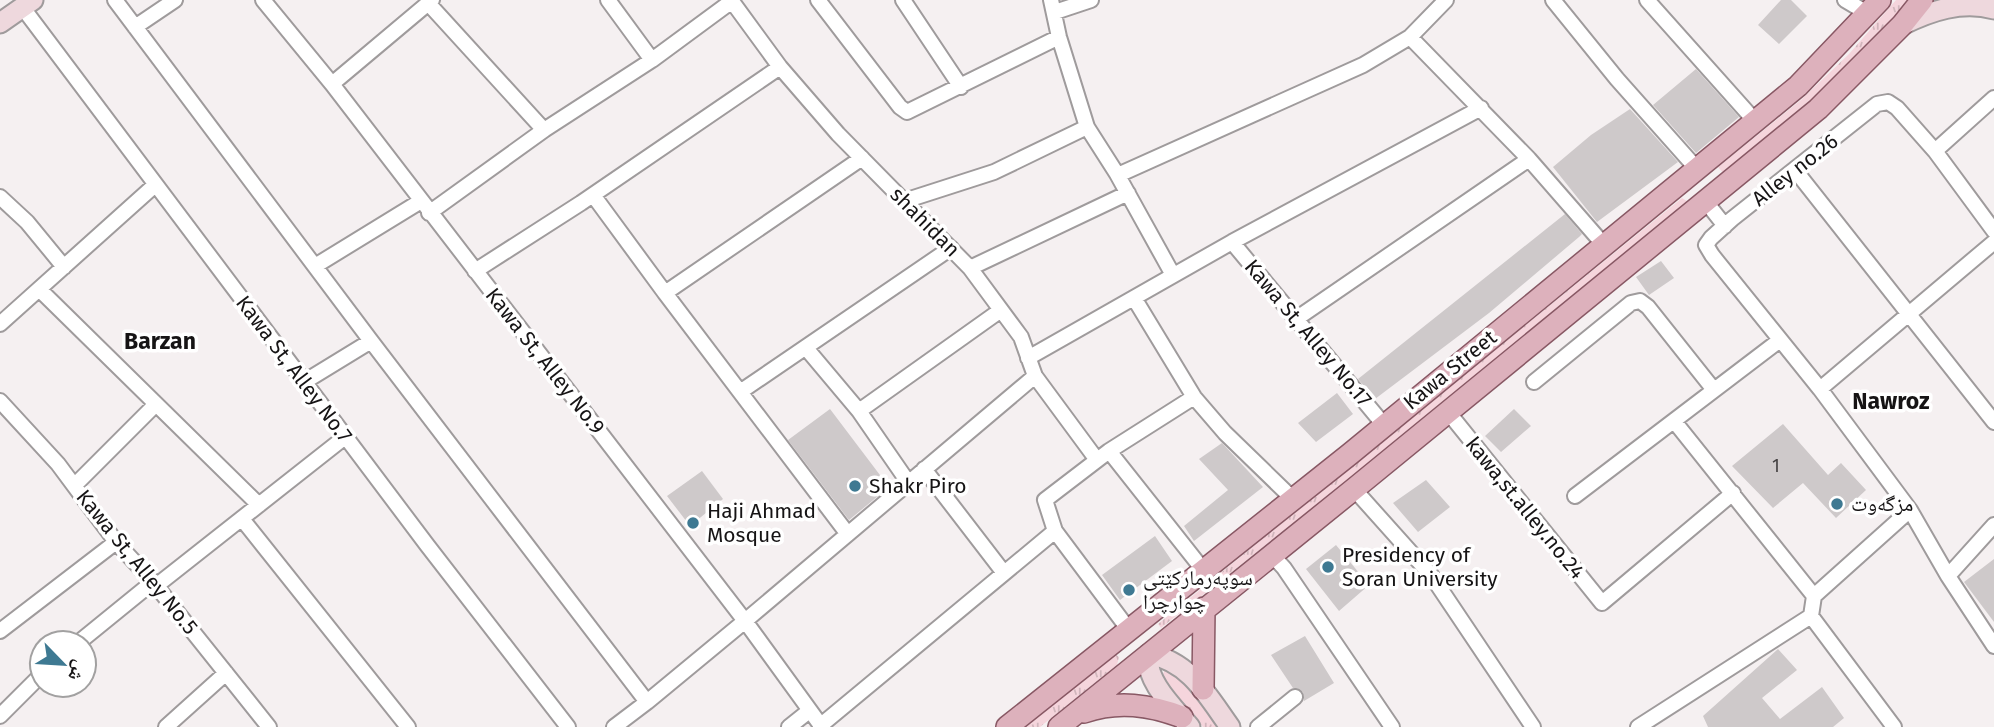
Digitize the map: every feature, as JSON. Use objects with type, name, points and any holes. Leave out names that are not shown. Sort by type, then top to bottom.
[{"type":"main road","name":"Kawa Street","points":[[1066,722],[1818,109],[1902,25],[1922,0]]},
{"type":"main road","points":[[0,23],[28,4]]},
{"type":"main road","points":[[1902,25],[1946,6],[1987,5]]},
{"type":"main road","name":"Kawa Street","points":[[1007,727],[1293,499],[1798,86],[1874,7]]},
{"type":"main road","points":[[1692,173],[1706,201]]},
{"type":"main road","points":[[1203,689],[1204,608]]},
{"type":"main road","points":[[1129,630],[1149,654],[1177,664],[1196,679],[1230,727]]},
{"type":"main road","points":[[1149,654],[1147,667],[1151,678],[1186,722]]},
{"type":"main road","points":[[1066,722],[1104,706],[1131,704],[1157,708],[1186,722]]},
{"type":"street","points":[[115,0],[371,341],[648,702]]},
{"type":"street","points":[[135,27],[175,0]]},
{"type":"street","points":[[608,0],[652,60]]},
{"type":"street","points":[[818,0],[900,107],[907,112],[1059,37]]},
{"type":"street","points":[[903,0],[961,87]]},
{"type":"street","points":[[1091,0],[1053,6],[1059,37],[1087,127],[1118,175],[1173,275]]},
{"type":"street","points":[[1118,175],[1352,70],[1410,37],[1446,0]]},
{"type":"street","points":[[1553,0],[1692,173]]},
{"type":"street","points":[[1647,0],[1755,121]]},
{"type":"street","points":[[1845,0],[1874,7]]},
{"type":"street","points":[[332,84],[430,1],[544,130]]},
{"type":"street","points":[[315,266],[425,207],[652,60],[731,1]]},
{"type":"street","name":"shahidan","points":[[731,1],[780,67],[862,158],[970,268],[1021,337],[1035,376],[1204,571]]},
{"type":"street","name":"Kawa St, Alley No.9","points":[[268,2],[745,621],[821,726]]},
{"type":"street","name":"Kawa St, Alley No.7","points":[[28,4],[155,185],[565,726]]},
{"type":"street","points":[[1410,37],[1529,159],[1604,244]]},
{"type":"street","points":[[475,271],[593,195],[780,67]]},
{"type":"street","points":[[1994,98],[1935,151],[1994,231]]},
{"type":"street","name":"Alley no.26","points":[[1780,340],[1706,245],[1725,226],[1877,104],[1888,102],[1898,108],[1935,151]]},
{"type":"street","points":[[1028,358],[1232,242],[1481,108]]},
{"type":"street","points":[[904,201],[993,172],[1087,127]]},
{"type":"street","points":[[665,293],[862,158]]},
{"type":"street","points":[[1296,319],[1529,159]]},
{"type":"street","points":[[1796,170],[1994,422]]},
{"type":"street","points":[[0,324],[155,185]]},
{"type":"street","points":[[970,268],[1128,193]]},
{"type":"street","points":[[593,195],[847,533]]},
{"type":"street","points":[[0,197],[27,222],[64,267]]},
{"type":"street","points":[[1706,201],[1725,226]]},
{"type":"street","name":"Kawa St, Alley No.17","points":[[1232,242],[1384,425]]},
{"type":"street","points":[[1820,389],[1994,242]]},
{"type":"street","points":[[740,393],[951,248]]},
{"type":"street","points":[[39,289],[259,505]]},
{"type":"street","points":[[1134,298],[1194,397],[1225,433],[1293,499]]},
{"type":"street","points":[[1534,382],[1631,303],[1640,301],[1648,307],[1714,390]]},
{"type":"street","points":[[859,411],[1001,310]]},
{"type":"street","points":[[1575,496],[1780,340],[1910,510],[1948,576],[1994,646]]},
{"type":"street","points":[[304,382],[371,341]]},
{"type":"street","points":[[806,348],[859,411],[908,482]]},
{"type":"street","points":[[614,727],[648,702],[1035,376]]},
{"type":"street","points":[[1129,630],[1055,531],[1045,500],[1103,455],[1194,397]]},
{"type":"street","name":"Kawa St, Alley No.5","points":[[0,401],[75,485],[116,542],[155,584],[269,727]]},
{"type":"street","points":[[75,485],[156,404]]},
{"type":"street","name":"kawa,st.alley.no.24","points":[[1448,412],[1602,603],[1733,493]]},
{"type":"street","points":[[1674,421],[1814,596]]},
{"type":"street","points":[[96,629],[345,437]]},
{"type":"street","points":[[923,469],[1004,573]]},
{"type":"street","points":[[1354,489],[1431,575],[1533,727]]},
{"type":"street","points":[[1894,727],[1811,616],[1814,596],[1910,510]]},
{"type":"street","points":[[242,519],[408,727]]},
{"type":"street","points":[[1948,576],[1994,525]]},
{"type":"street","points":[[821,726],[1055,531]]},
{"type":"street","points":[[1,629],[116,542]]},
{"type":"street","points":[[1272,555],[1284,568],[1392,727]]},
{"type":"street","points":[[1638,727],[1658,721],[1811,616]]},
{"type":"street","points":[[166,727],[226,673]]},
{"type":"street","points":[[0,716],[28,688]]},
{"type":"street","points":[[1258,727],[1295,697]]},
{"type":"street","points":[[789,727],[809,711]]},
{"type":"green space","points":[[1896,0],[1909,0],[1843,70],[1725,175],[1718,167],[1801,100],[1849,54]]},
{"type":"green space","points":[[1682,198],[1690,203],[1499,360],[1161,628],[1158,624]]},
{"type":"green space","points":[[1115,654],[1119,657],[1117,665],[1040,727],[1022,727]]},
{"type":"green space","points":[[1165,669],[1179,673],[1217,727],[1203,727],[1161,679]]},
{"type":"building","points":[[1781,0],[1791,0],[1807,16],[1779,44],[1758,25]]},
{"type":"building","points":[[1696,69],[1739,117],[1696,153],[1653,105]]},
{"type":"building","points":[[1630,109],[1678,162],[1597,222],[1553,167],[1591,135]]},
{"type":"building","points":[[1565,214],[1582,234],[1579,237],[1489,313],[1375,399],[1358,379]]},
{"type":"building","points":[[1661,261],[1674,278],[1649,295],[1636,277]]},
{"type":"building","points":[[1337,393],[1353,414],[1316,442],[1298,423]]},
{"type":"building","points":[[830,409],[889,487],[849,520],[788,440]]},
{"type":"building","points":[[1514,409],[1531,426],[1501,452],[1485,436]]},
{"type":"building","points":[[1783,424],[1828,475],[1841,463],[1866,490],[1836,518],[1803,483],[1773,508],[1732,466]]},
{"type":"building","points":[[1222,443],[1263,487],[1194,541],[1184,526],[1228,490],[1199,459]]},
{"type":"building","points":[[702,471],[723,499],[690,526],[667,496]]},
{"type":"building","points":[[1426,480],[1450,507],[1418,532],[1393,503]]},
{"type":"building","points":[[1155,536],[1172,561],[1120,600],[1102,575]]},
{"type":"building","points":[[1336,545],[1369,585],[1339,611],[1306,569]]},
{"type":"building","points":[[1994,559],[1994,622],[1964,582]]},
{"type":"building","points":[[1305,636],[1334,683],[1304,701],[1303,692],[1293,688],[1271,655]]},
{"type":"building","points":[[1778,649],[1797,670],[1762,698],[1780,719],[1822,687],[1844,718],[1833,727],[1708,727],[1703,716]]},
{"type":"place","name":"Shakr Piro","points":[[855,486]]},
{"type":"place","name":"مزگەوت","points":[[1837,504]]},
{"type":"place","name":"Haji Ahmad Mosque","points":[[693,523]]},
{"type":"place","name":"Presidency of Soran University","points":[[1328,567]]},
{"type":"place","name":"سوپەرمارکێتی چوارچرا","points":[[1129,590]]},
{"type":"district","name":"Barzan","points":[[160,341]]},
{"type":"district","name":"Nawroz","points":[[1891,401]]}]
